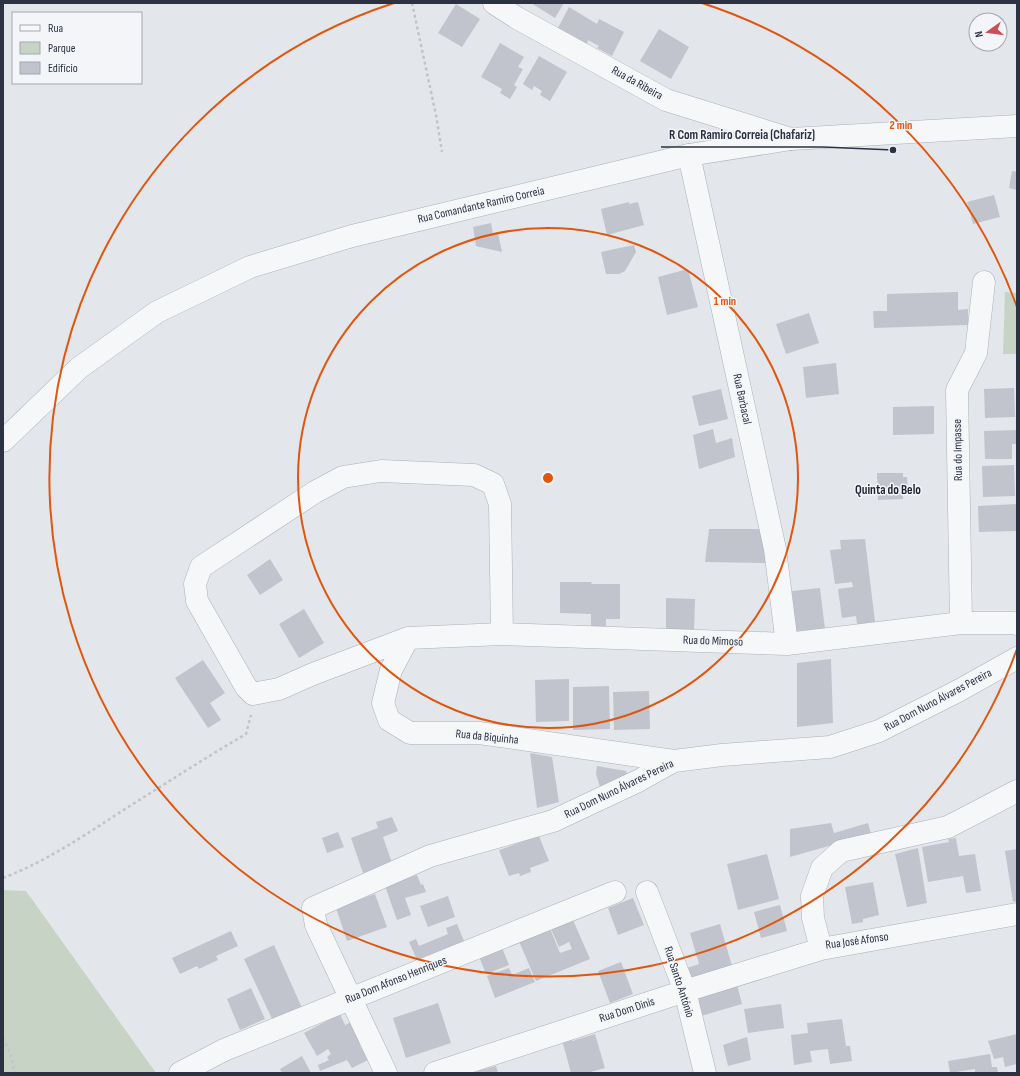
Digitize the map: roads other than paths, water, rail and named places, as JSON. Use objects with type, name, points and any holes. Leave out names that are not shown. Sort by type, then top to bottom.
[{"type":"street","name":"Rua da Ribeira","points":[[494,3],[516,18],[666,100],[791,139]]},
{"type":"street","name":"Rua Comandante Ramiro Correia","points":[[3,441],[79,368],[157,312],[250,267],[352,236],[689,155],[791,139],[1017,126]]},
{"type":"street","name":"Rua Barbacal","points":[[689,155],[775,549],[787,644]]},
{"type":"street","name":"Rua do Impasse","points":[[961,623],[957,390],[976,353],[984,282]]},
{"type":"street","name":"Rua do Mimoso","points":[[502,634],[500,504],[492,484],[474,474],[381,472],[343,477],[316,492],[201,567],[195,584],[197,601],[246,687],[253,694],[279,689],[313,674],[408,638],[502,634],[787,644],[961,623],[1017,624]]},
{"type":"street","name":"Rua da Biquinha","points":[[408,638],[391,670],[383,703],[389,720],[410,732],[479,733],[674,761]]},
{"type":"street","name":"Rua Dom Nuno Álvares Pereira","points":[[351,998],[316,925],[313,908],[430,856],[553,821],[638,781],[674,761],[722,755],[830,747],[879,731],[958,691],[1017,658]]},
{"type":"street","name":"Rua José Afonso","points":[[1017,791],[948,827],[842,851],[822,868],[812,896],[813,918],[821,949],[1017,914]]},
{"type":"street","name":"Rua Dom Afonso Henriques","points":[[180,1073],[224,1050],[615,892]]},
{"type":"street","name":"Rua Santo António","points":[[647,892],[684,991],[705,1073]]},
{"type":"street","name":"Rua Dom Dinis","points":[[435,1073],[684,991],[821,949]]},
{"type":"street","points":[[351,998],[386,1073]]},
{"type":"place","name":"R Com Ramiro Correia (Chafariz)","points":[[893,150]]},
{"type":"district","name":"Quinta do Belo","points":[[888,490]]}]
